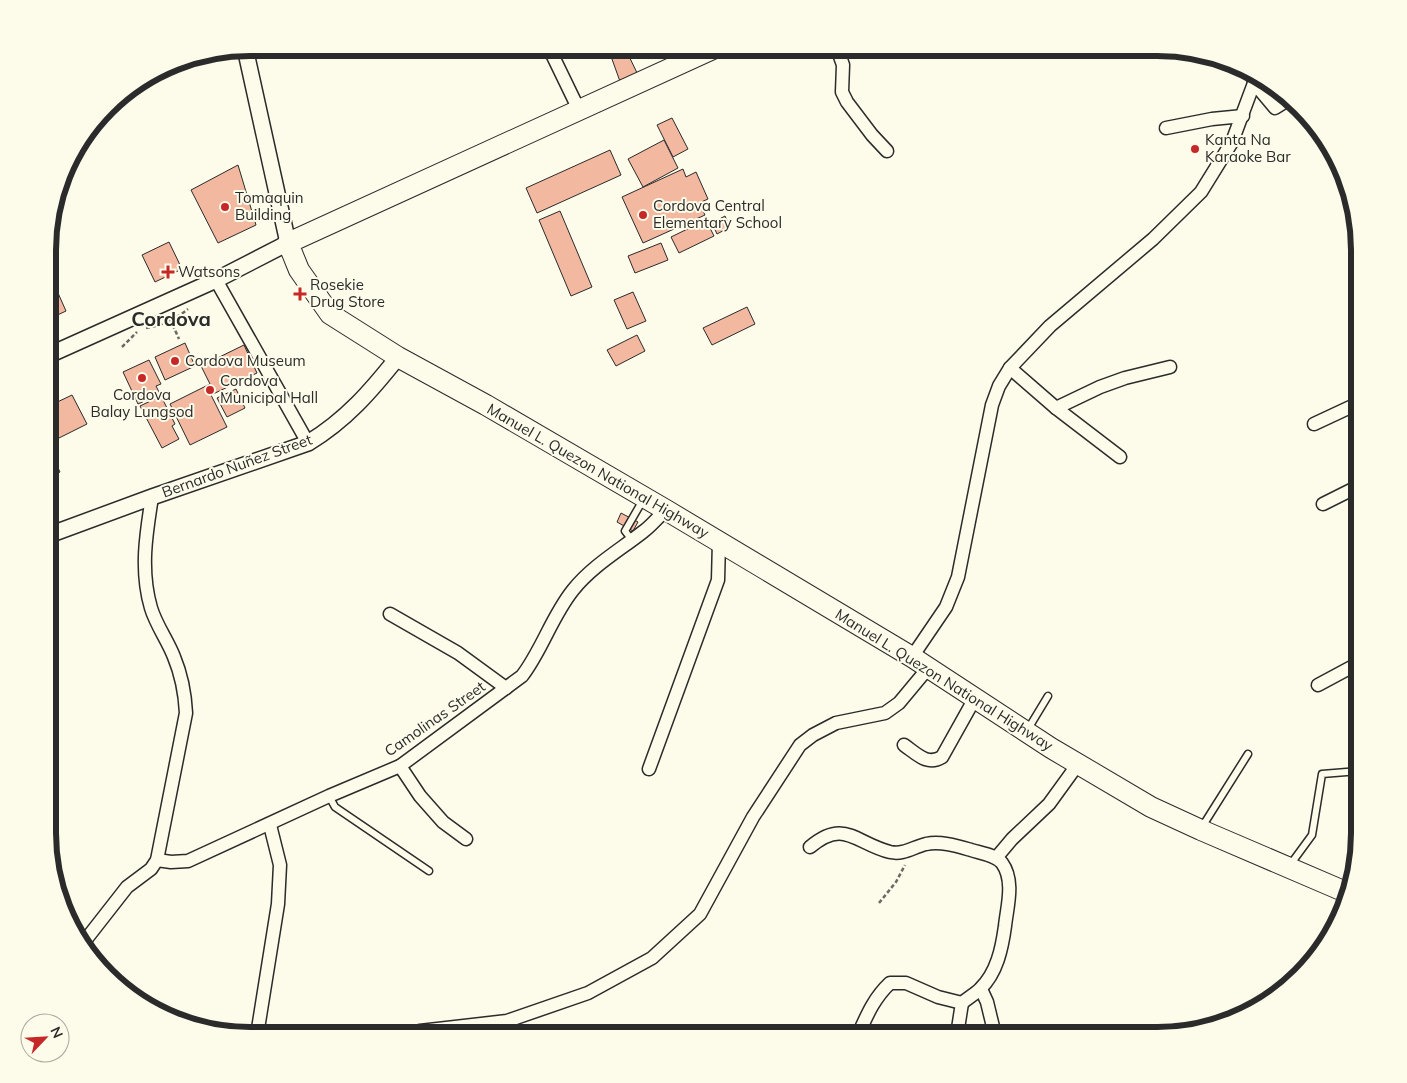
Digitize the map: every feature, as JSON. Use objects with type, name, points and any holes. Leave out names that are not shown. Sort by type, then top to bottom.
[{"type":"main road","points":[[288,243],[697,56]]},
{"type":"main road","name":"Manuel L. Quezon National Highway","points":[[288,243],[300,270],[330,314],[398,357],[666,510],[920,662],[1026,732],[1151,807],[1342,890]]},
{"type":"street","points":[[56,352],[216,280],[288,243],[247,56]]},
{"type":"street","points":[[553,56],[579,110]]},
{"type":"street","points":[[840,56],[843,65],[842,92],[847,102],[872,135],[887,150]]},
{"type":"street","points":[[455,1027],[507,1021],[588,993],[652,958],[700,914],[753,817],[800,745],[813,735],[836,723],[885,713],[899,703],[946,607],[958,576],[992,405],[998,386],[1010,368],[1050,326],[1153,239],[1202,192],[1232,142],[1243,116],[1253,82]]},
{"type":"street","points":[[1258,85],[1275,108],[1283,103]]},
{"type":"street","points":[[1166,128],[1212,118],[1243,116]]},
{"type":"street","points":[[216,280],[308,443]]},
{"type":"street","name":"Bernardo Nuñez Street","points":[[56,532],[308,443],[328,431],[368,395],[398,357]]},
{"type":"street","points":[[1056,408],[1100,387],[1125,378],[1170,367]]},
{"type":"street","points":[[1010,368],[1056,408],[1120,457]]},
{"type":"street","points":[[1314,424],[1351,407]]},
{"type":"street","points":[[1323,504],[1351,490]]},
{"type":"street","points":[[87,938],[127,887],[151,869],[157,860],[186,714],[185,690],[175,658],[151,610],[144,580],[146,536],[152,497]]},
{"type":"street","name":"Camolinas Street","points":[[157,860],[171,862],[188,861],[270,825],[329,796],[400,766],[522,676],[534,661],[550,627],[572,592],[588,574],[645,530],[666,510]]},
{"type":"street","points":[[649,769],[718,580],[719,542]]},
{"type":"street","points":[[390,614],[458,654],[506,688]]},
{"type":"street","points":[[1318,685],[1351,666]]},
{"type":"street","points":[[904,745],[927,760],[935,761],[942,757],[976,698]]},
{"type":"street","points":[[996,858],[1012,839],[1049,804],[1078,764]]},
{"type":"street","points":[[400,766],[420,796],[443,822],[466,839]]},
{"type":"street","points":[[258,1027],[278,904],[280,865],[270,825]]},
{"type":"street","points":[[810,847],[826,835],[835,832],[846,834],[890,852],[903,853],[926,844],[953,844],[996,858],[1002,863],[1008,879],[1009,899],[1002,951],[990,976],[981,989],[962,1003],[958,1027]]},
{"type":"street","points":[[861,1027],[869,1009],[879,993],[890,983],[906,983],[938,997],[962,1003]]},
{"type":"street","points":[[981,989],[988,1002],[993,1027]]},
{"type":"lane","points":[[632,540],[626,531],[644,497]]},
{"type":"lane","points":[[1026,732],[1048,696]]},
{"type":"lane","points":[[1201,830],[1248,754]]},
{"type":"lane","points":[[1288,868],[1312,835],[1322,774],[1351,772]]},
{"type":"lane","points":[[329,796],[336,806],[429,871]]},
{"type":"path","points":[[163,304],[179,339]]},
{"type":"path","points":[[122,347],[139,329],[155,327],[192,306]]},
{"type":"path","points":[[880,903],[896,882],[914,849]]},
{"type":"building","points":[[611,56],[629,56],[640,79],[622,87]]},
{"type":"building","points":[[672,118],[688,149],[673,157],[657,125]]},
{"type":"building","points":[[664,140],[678,168],[643,187],[628,159]]},
{"type":"building","points":[[610,150],[621,175],[537,213],[526,188]]},
{"type":"building","name":"Tomaquin Building","points":[[238,165],[256,225],[218,243],[191,190]]},
{"type":"building","points":[[683,169],[686,177],[696,172],[708,199],[699,203],[705,215],[643,243],[622,197]]},
{"type":"building","points":[[560,211],[592,287],[571,296],[539,220]]},
{"type":"building","points":[[725,216],[730,227],[717,234],[712,223]]},
{"type":"building","points":[[706,220],[714,236],[679,253],[671,237]]},
{"type":"building","points":[[169,242],[182,269],[155,282],[142,255]]},
{"type":"building","points":[[661,243],[668,260],[635,273],[628,256]]},
{"type":"building","points":[[633,292],[646,321],[627,329],[614,300]]},
{"type":"building","points":[[58,293],[66,311],[56,316],[56,294]]},
{"type":"building","points":[[747,307],[755,324],[712,345],[703,328]]},
{"type":"building","points":[[637,335],[645,351],[616,366],[607,350]]},
{"type":"building","name":"Cordova Museum","points":[[185,343],[195,366],[165,380],[155,357]]},
{"type":"building","name":"Cordova Municipal Hall","points":[[244,345],[257,373],[211,395],[227,427],[190,445],[170,404],[210,384],[201,366]]},
{"type":"building","name":"Cordova Balay Lungsod","points":[[149,360],[161,384],[156,386],[160,394],[138,404],[123,372]]},
{"type":"building","points":[[236,389],[245,408],[227,417],[217,398]]},
{"type":"building","points":[[72,395],[87,424],[56,440],[56,403]]},
{"type":"building","points":[[161,396],[175,424],[172,426],[179,439],[162,448],[140,406]]},
{"type":"building","points":[[56,464],[60,472],[56,474]]},
{"type":"building","points":[[621,513],[638,522],[633,531],[617,522]]},
{"type":"place","name":"Kanta Na Karaoke Bar","points":[[1195,149]]},
{"type":"place","name":"Tomaquin Building","points":[[225,207]]},
{"type":"place","name":"Cordova Central Elementary School","points":[[643,215]]},
{"type":"place","name":"Watsons","points":[[168,272]]},
{"type":"place","name":"Rosekie Drug Store","points":[[300,294]]},
{"type":"place","name":"Cordova Museum","points":[[175,361]]},
{"type":"place","name":"Cordova Balay Lungsod","points":[[142,378]]},
{"type":"place","name":"Cordova Municipal Hall","points":[[210,390]]},
{"type":"district","name":"Cordova","points":[[171,319]]}]
